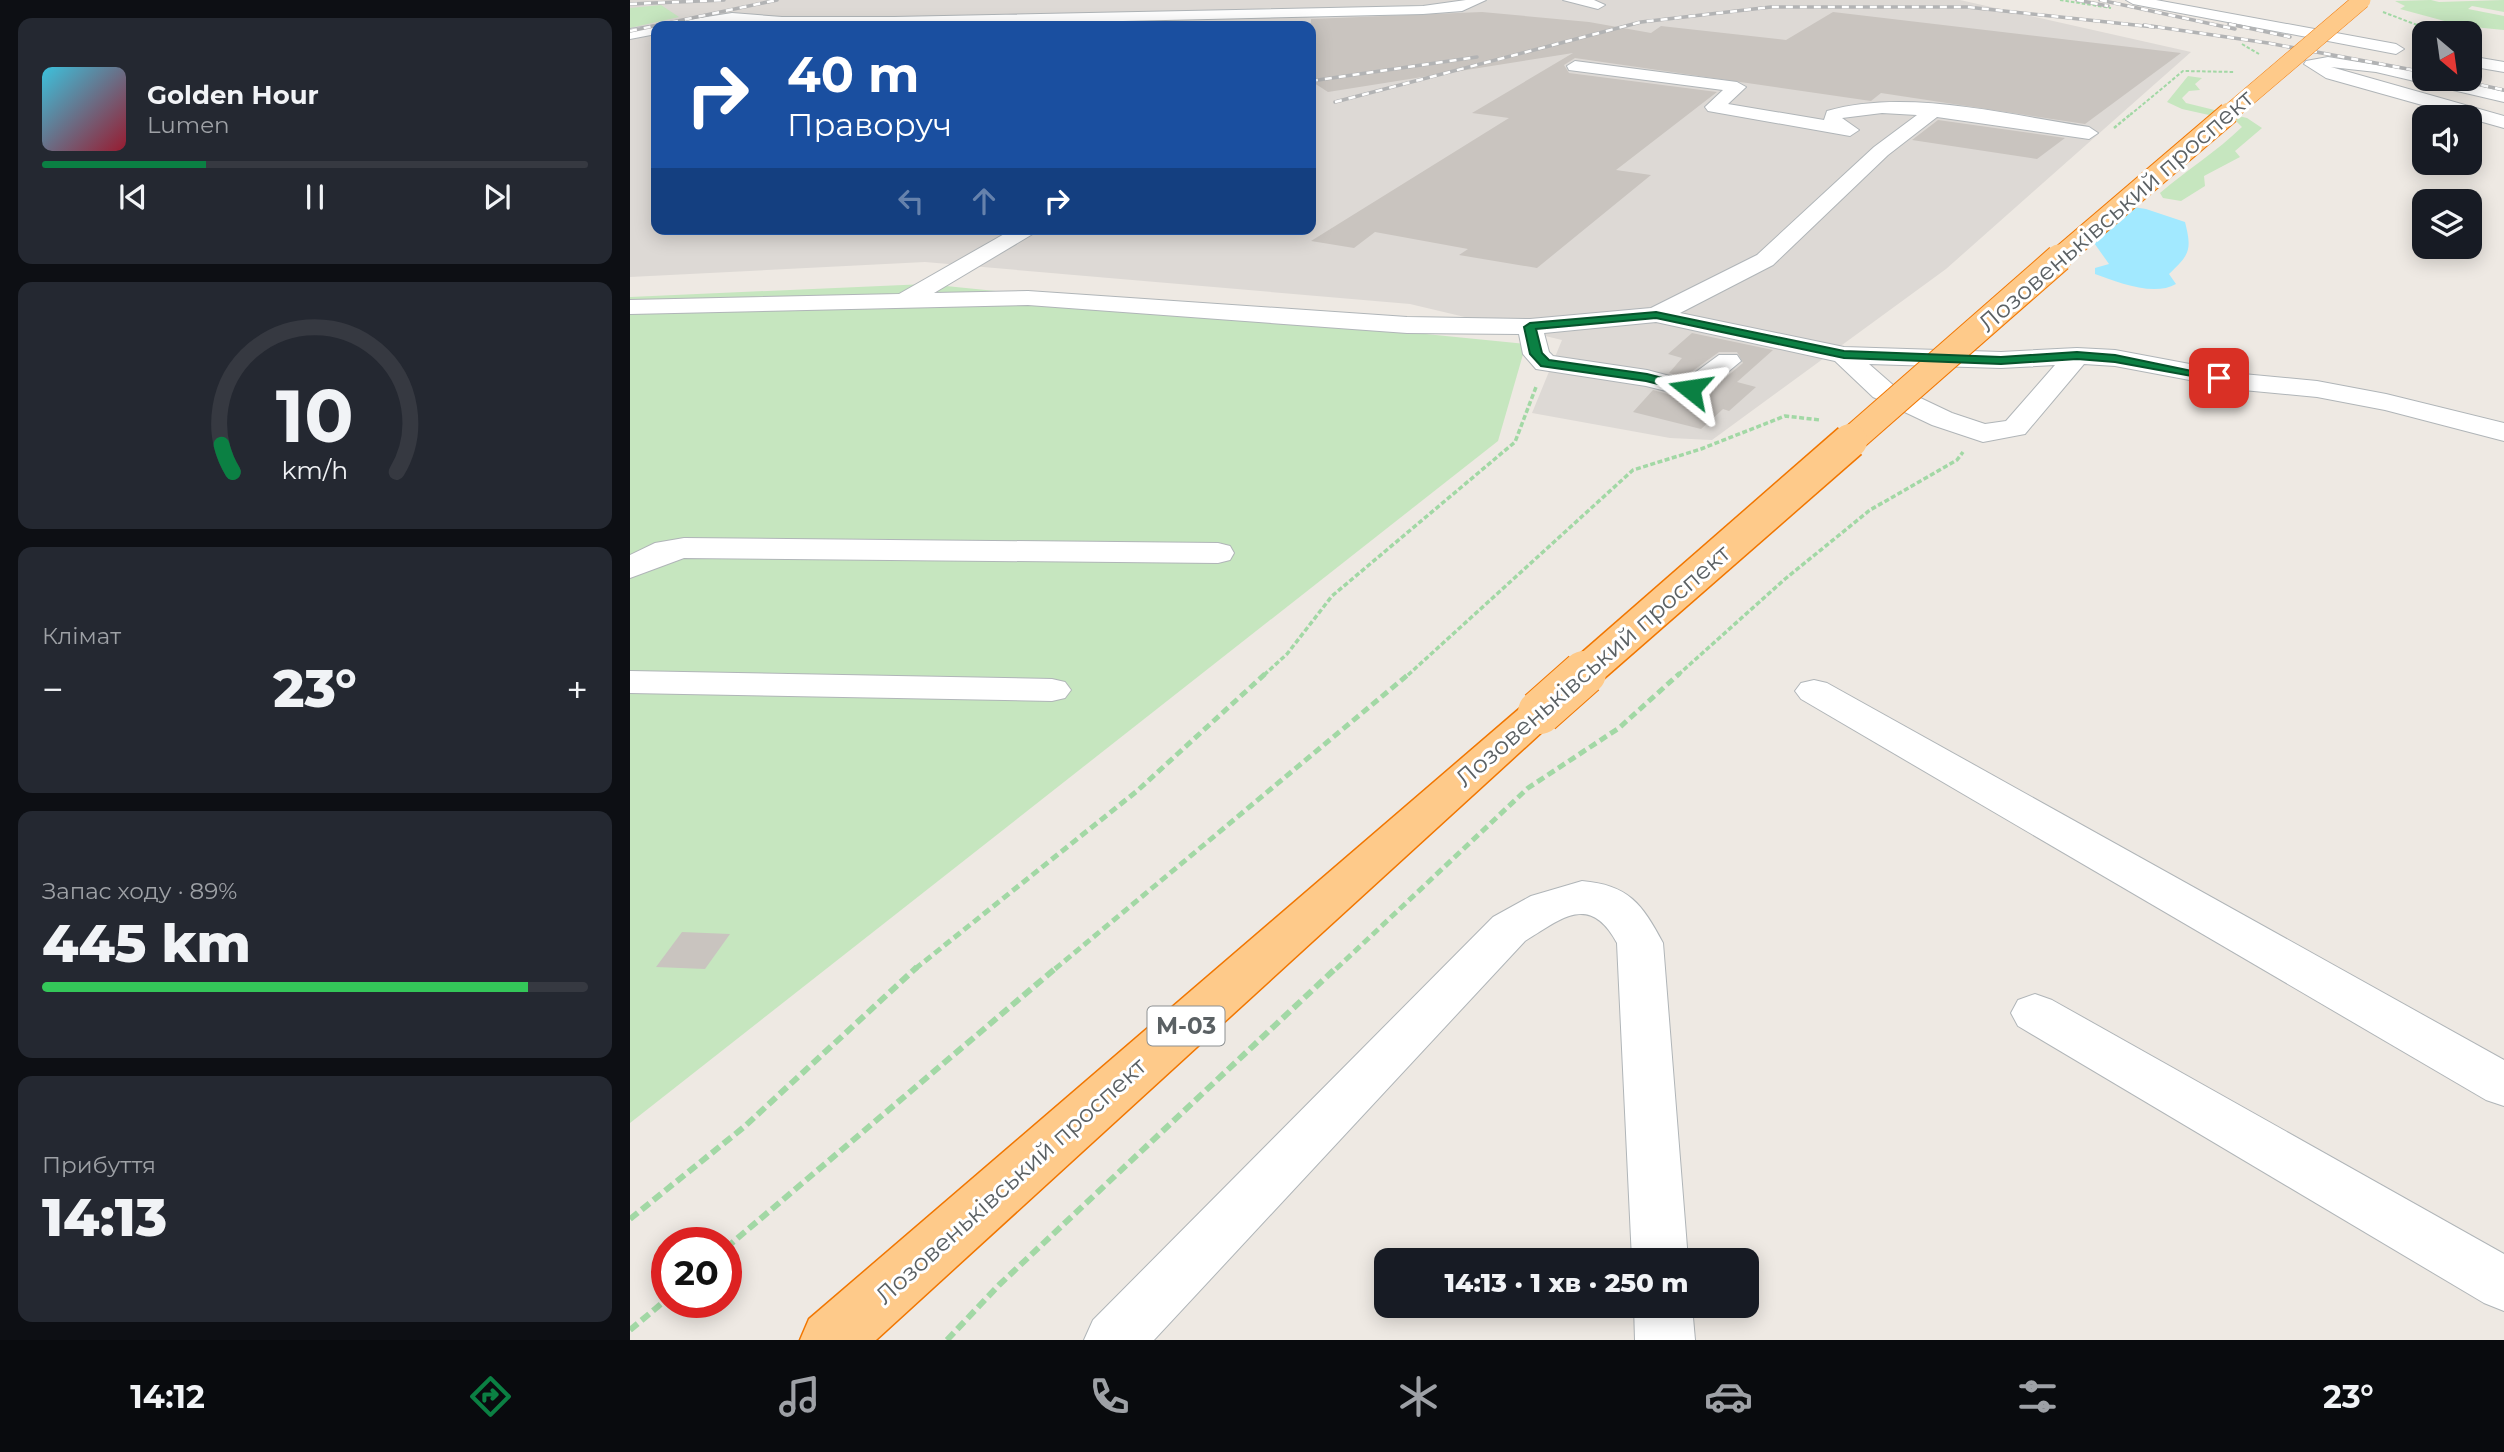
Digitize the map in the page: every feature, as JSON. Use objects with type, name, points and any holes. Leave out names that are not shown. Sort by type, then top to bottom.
[{"type":"highway","name":"Лозовеньківський проспект","points":[[831,1340],[1540,712],[2051,265],[2373,6]]},
{"type":"street","points":[[1570,0],[1598,5]]},
{"type":"street","points":[[2133,0],[2412,52]]},
{"type":"street","points":[[630,34],[651,30]]},
{"type":"street","points":[[2504,97],[2378,69],[2339,63],[2312,64],[2332,74],[2504,122]]},
{"type":"street","points":[[2482,64],[2504,68]]},
{"type":"street","points":[[1576,66],[1737,87],[1714,107],[1850,130]]},
{"type":"street","points":[[1881,151],[1871,141],[1833,122],[1833,115],[1842,110],[1866,106],[2089,133]]},
{"type":"street","points":[[1656,315],[1765,260],[1881,151],[1932,112]]},
{"type":"street","points":[[905,300],[1019,235]]},
{"type":"street","points":[[630,307],[1028,298],[1407,325],[1530,327],[1656,315],[1844,355],[2001,360],[2077,356],[2115,358],[2243,382],[2317,388],[2386,402],[2504,432]]},
{"type":"street","points":[[1530,327],[1536,354],[1545,363],[1647,378],[1690,389],[1728,360]]},
{"type":"street","points":[[1844,355],[1884,391],[1942,419],[1983,433],[2015,428],[2077,356]]},
{"type":"street","points":[[630,568],[667,550],[684,548],[1218,553]]},
{"type":"street","points":[[630,682],[1052,690]]},
{"type":"street","points":[[1814,691],[2504,1085]]},
{"type":"street","points":[[1114,1340],[1509,929],[1568,898],[1589,895],[1612,905],[1630,920],[1640,943],[1659,1248]]},
{"type":"street","points":[[2035,1013],[2504,1284]]},
{"type":"street","points":[[1664,1318],[1665,1340]]},
{"type":"lane","points":[[938,21],[1423,10],[1462,7],[1479,0]]},
{"type":"lane","points":[[688,21],[732,17],[772,21]]},
{"type":"path","points":[[2373,6],[2412,22]]},
{"type":"path","points":[[2089,133],[2104,133],[2117,127],[2183,71]]},
{"type":"path","points":[[630,1219],[744,1126],[908,974],[1137,791],[1287,654],[1332,596],[1515,442],[1545,363]]},
{"type":"path","points":[[742,1234],[1054,970],[1375,705],[1633,470],[1701,449],[1785,416],[1823,421]]},
{"type":"path","points":[[947,1340],[999,1285],[1528,788],[1619,728],[1796,570],[1870,510],[1957,460],[1983,433]]},
{"type":"path","points":[[630,1330],[651,1312]]},
{"type":"shaded area","points":[[630,0],[1960,0],[2191,52],[1946,269],[1712,440],[1670,438],[1532,413],[1562,340],[1410,304],[925,262],[630,277]]},
{"type":"green space","points":[[2504,0],[2504,12],[2472,6],[2468,9],[2504,16],[2504,30],[2482,28],[2482,21],[2444,21],[2400,9],[2405,6],[2395,1]]},
{"type":"green space","points":[[661,5],[679,17],[651,21],[651,23],[630,28],[630,8]]},
{"type":"green space","points":[[2188,76],[2202,78],[2195,84],[2200,90],[2189,91],[2182,98],[2186,103],[2247,118],[2262,128],[2235,151],[2240,157],[2204,176],[2205,186],[2181,201],[2163,198],[2160,193],[2242,127],[2236,121],[2182,109],[2167,102]]},
{"type":"green space","points":[[926,284],[1526,344],[1498,441],[630,1123],[630,297]]},
{"type":"water","points":[[2108,203],[2146,209],[2185,222],[2188,251],[2169,274],[2176,284],[2167,288],[2147,289],[2095,274],[2095,268],[2109,264],[2092,240],[2079,228]]},
{"type":"building","points":[[1482,12],[1589,22],[1651,33],[1661,26],[1786,40],[1833,12],[2181,53],[2085,124],[1881,93],[1871,101],[1575,58],[1564,65],[1569,73],[1717,92],[1616,170],[1651,175],[1537,268],[1459,255],[1468,249],[1375,232],[1354,248],[1311,241],[1509,118],[1472,113],[1573,53],[1328,92],[1316,84],[1316,21],[1311,19]]},
{"type":"building","points":[[1938,120],[2065,138],[2037,159],[1912,140]]},
{"type":"building","points":[[1692,333],[1773,350],[1737,382],[1756,387],[1729,411],[1723,409],[1701,429],[1633,412],[1653,390],[1689,400],[1701,398],[1743,363],[1737,352],[1719,352],[1684,377],[1669,373],[1682,358],[1668,354]]},
{"type":"building","points":[[682,932],[730,934],[705,969],[656,967]]},
{"type":"railway","points":[[630,4],[724,0]]},
{"type":"railway","points":[[677,21],[777,0]]},
{"type":"railway","points":[[2077,0],[2108,6]]},
{"type":"railway","points":[[2100,0],[2235,29]]},
{"type":"railway","points":[[1335,102],[1641,22],[1771,7],[1967,7],[2154,27]]},
{"type":"railway","points":[[2229,24],[2290,37]]},
{"type":"railway","points":[[2144,25],[2268,43],[2412,70]]},
{"type":"railway","points":[[630,31],[651,27]]},
{"type":"railway","points":[[1316,80],[1477,57]]},
{"type":"railway","points":[[2482,85],[2504,90]]},
{"type":"route","points":[[1690,389],[1647,378],[1545,363],[1536,354],[1530,327],[1656,315],[1844,355],[2001,360],[2077,356],[2115,358],[2219,378]]}]
